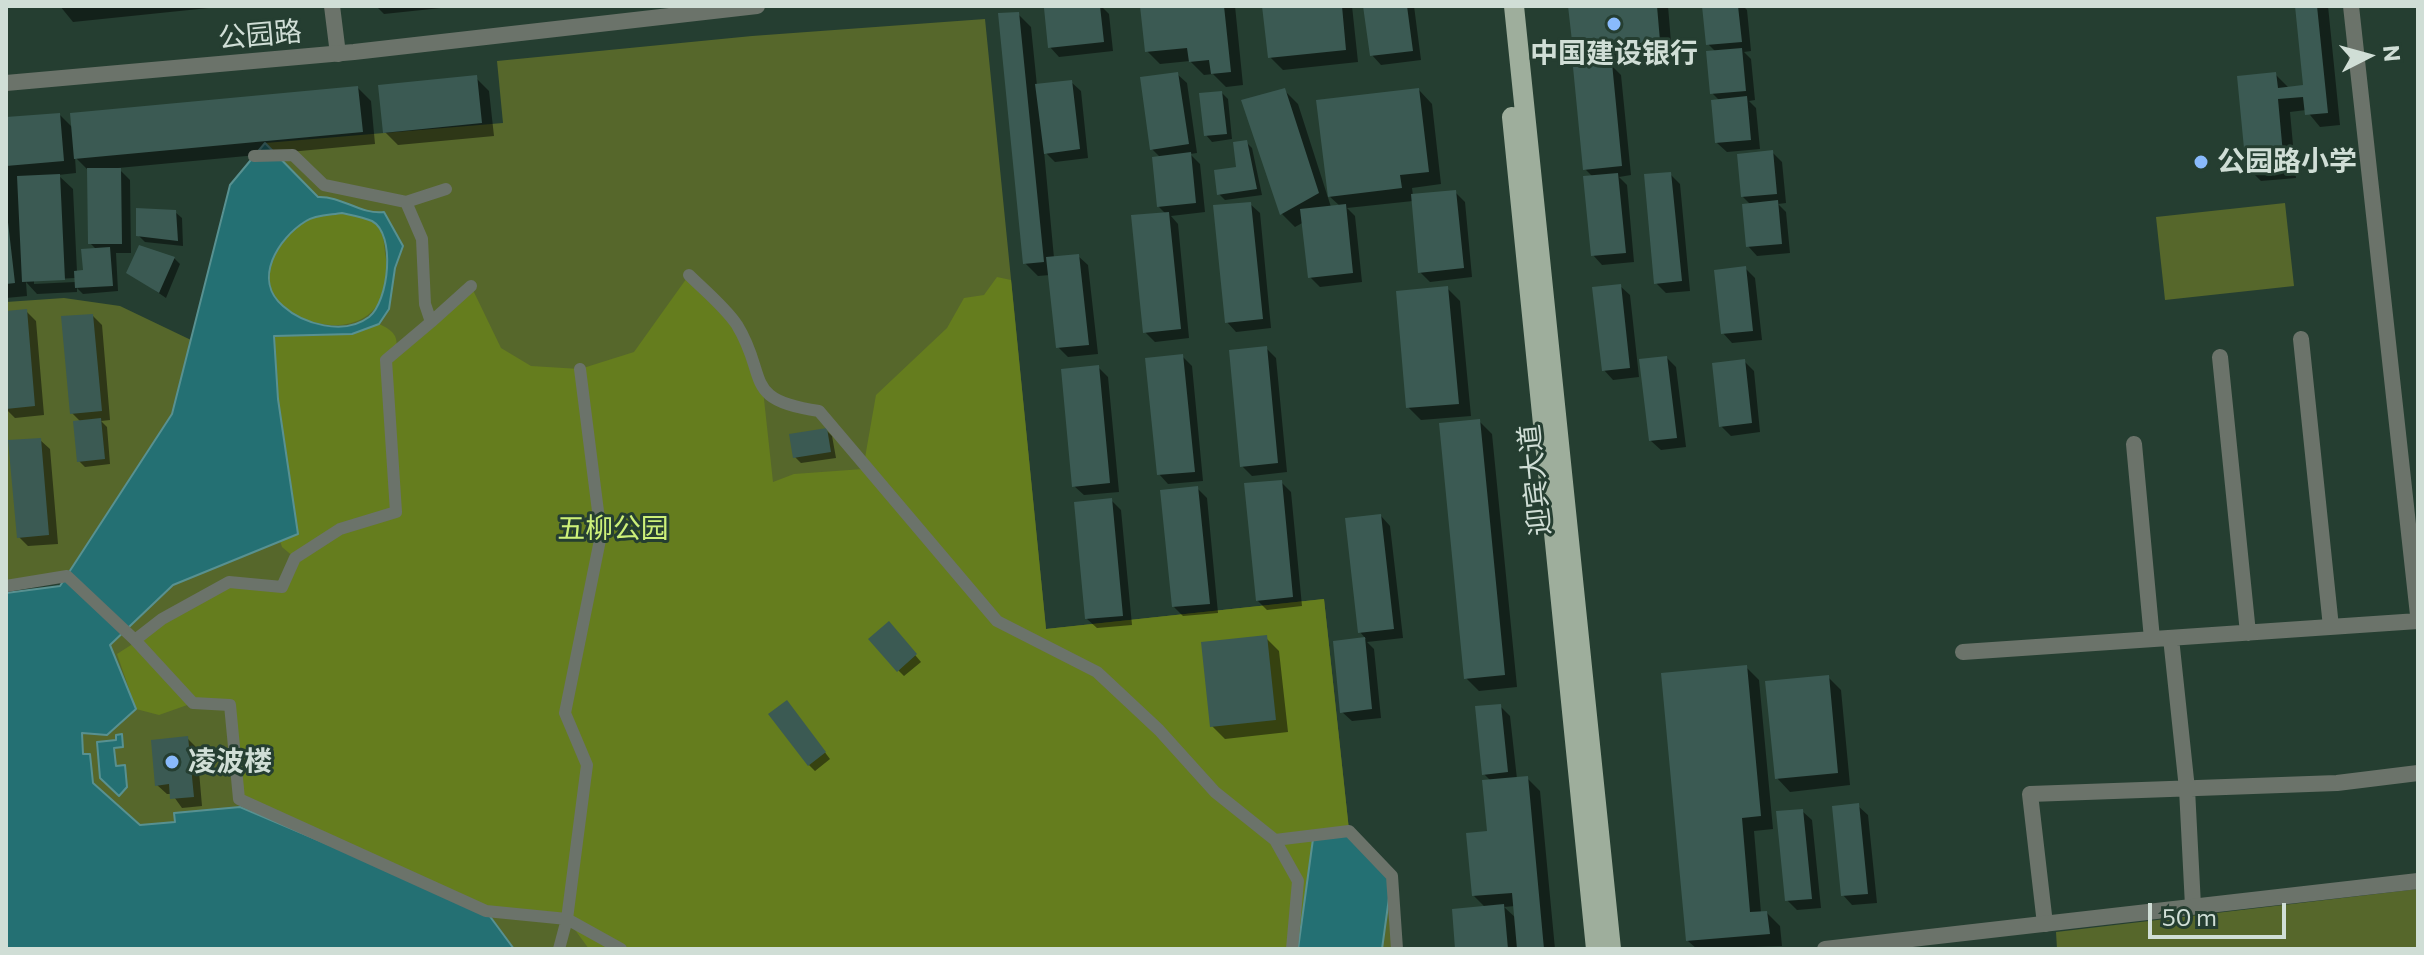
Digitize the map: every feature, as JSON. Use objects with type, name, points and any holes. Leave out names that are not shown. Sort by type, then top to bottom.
[{"type":"main road","name":"迎宾大道","points":[[1500,6],[1596,949]]},
{"type":"main road","name":"迎宾大道","points":[[1514,6],[1611,949]]},
{"type":"street","points":[[332,6],[337,49]]},
{"type":"street","points":[[6,75],[337,49],[680,6]]},
{"type":"street","name":"公园路","points":[[6,83],[757,6]]},
{"type":"street","points":[[2351,6],[2418,615]]},
{"type":"street","points":[[254,156],[293,155],[324,185],[406,202],[446,189]]},
{"type":"street","points":[[406,202],[422,239],[425,304],[431,322]]},
{"type":"street","points":[[689,275],[736,324],[763,390],[784,406],[819,411],[997,621],[1097,672],[1159,730],[1215,792],[1275,840],[1298,881],[1292,949]]},
{"type":"street","points":[[135,640],[162,619],[229,582],[282,587],[295,558],[340,529],[396,512],[386,360],[471,286]]},
{"type":"street","points":[[2301,339],[2331,627]]},
{"type":"street","points":[[2220,357],[2248,633]]},
{"type":"street","points":[[559,949],[567,919],[587,765],[565,713],[601,535],[580,369]]},
{"type":"street","points":[[2134,444],[2152,639]]},
{"type":"street","points":[[6,586],[67,576],[135,640],[193,703],[230,705],[239,799],[486,911],[567,919],[621,949]]},
{"type":"street","points":[[1963,652],[2418,621]]},
{"type":"street","points":[[2171,638],[2187,789],[2193,906]]},
{"type":"street","points":[[2045,924],[2030,794],[2337,783],[2418,773]]},
{"type":"street","points":[[1275,840],[1349,831],[1392,876],[1397,949]]},
{"type":"street","points":[[1825,949],[2418,881]]},
{"type":"green space","name":"五柳公园","points":[[985,19],[1046,629],[1324,599],[1349,830],[1392,876],[1397,949],[6,949],[6,593],[60,586],[66,577],[6,586],[6,302],[64,298],[120,306],[191,340],[230,185],[265,143],[503,123],[497,61],[752,36]]},
{"type":"green space","points":[[2285,203],[2294,286],[2165,300],[2156,217]]},
{"type":"green space","points":[[342,213],[369,220],[379,228],[387,267],[385,290],[378,305],[367,316],[354,322],[340,325],[309,321],[295,315],[274,296],[269,272],[272,260],[286,238],[306,221]]},
{"type":"green space","points":[[689,275],[736,324],[763,390],[773,482],[794,474],[863,469],[876,395],[947,328],[964,298],[984,295],[997,277],[1011,280],[1046,629],[1324,599],[1349,830],[1313,839],[1298,949],[589,949],[567,919],[486,911],[239,799],[230,706],[193,703],[159,715],[136,709],[117,654],[229,582],[282,587],[295,558],[282,547],[280,541],[298,534],[278,399],[274,336],[341,334],[379,324],[394,334],[396,350],[471,286],[501,348],[531,366],[580,369],[634,352]]},
{"type":"green space","points":[[2418,889],[2418,949],[2057,949],[2056,932]]},
{"type":"water","points":[[265,143],[318,197],[335,199],[367,211],[384,212],[403,246],[395,268],[389,309],[379,324],[352,334],[274,336],[278,399],[298,534],[173,585],[110,645],[136,709],[107,735],[82,733],[83,754],[90,754],[93,783],[140,825],[175,822],[174,813],[240,807],[486,911],[514,949],[6,949],[6,593],[60,586],[172,414],[230,185]],"holes":[[[342,213],[372,221],[380,228],[387,253],[387,268],[376,309],[359,323],[336,327],[301,318],[283,306],[274,296],[269,272],[278,249],[296,228],[314,218]]]},
{"type":"water","points":[[122,734],[123,747],[114,748],[116,766],[125,765],[127,787],[119,796],[100,778],[97,742],[116,740],[116,735]]},
{"type":"water","points":[[1349,831],[1392,876],[1382,949],[1298,949],[1313,839]]},
{"type":"building","points":[[1100,6],[1104,42],[1048,48],[1044,8]]},
{"type":"building","points":[[1140,6],[1224,6],[1231,72],[1211,74],[1209,60],[1189,62],[1187,48],[1145,52]]},
{"type":"building","points":[[1262,6],[1342,6],[1346,50],[1268,58]]},
{"type":"building","points":[[1363,6],[1407,6],[1413,51],[1370,56]]},
{"type":"building","name":"中国建设银行","points":[[1568,6],[1657,6],[1660,41],[1573,50]]},
{"type":"building","points":[[1702,6],[1738,6],[1742,42],[1706,45]]},
{"type":"building","points":[[2295,6],[2317,6],[2328,113],[2305,115],[2303,97],[2278,99],[2284,165],[2246,169],[2237,76],[2276,72],[2278,88],[2303,85]]},
{"type":"building","points":[[1019,12],[1044,262],[1023,264],[998,13]]},
{"type":"building","points":[[1742,48],[1746,91],[1710,94],[1706,51]]},
{"type":"building","points":[[1612,63],[1622,166],[1583,170],[1573,67]]},
{"type":"building","points":[[1178,72],[1189,144],[1150,150],[1140,77]]},
{"type":"building","points":[[477,75],[482,123],[383,133],[378,85]]},
{"type":"building","points":[[1072,80],[1080,149],[1044,154],[1035,84]]},
{"type":"building","points":[[358,86],[363,132],[74,159],[70,113]]},
{"type":"building","points":[[1285,88],[1319,193],[1280,215],[1241,100]]},
{"type":"building","points":[[1419,88],[1429,172],[1400,175],[1402,188],[1328,197],[1316,100]]},
{"type":"building","points":[[1222,91],[1227,134],[1204,136],[1199,93]]},
{"type":"building","points":[[1747,96],[1751,140],[1715,143],[1711,100]]},
{"type":"building","points":[[60,113],[64,161],[6,166],[6,117]]},
{"type":"building","points":[[1247,140],[1257,189],[1217,195],[1214,170],[1236,167],[1233,142]]},
{"type":"building","points":[[1773,150],[1777,194],[1741,197],[1737,154]]},
{"type":"building","points":[[1191,152],[1196,203],[1157,207],[1152,157]]},
{"type":"building","points":[[87,168],[121,168],[122,244],[88,244]]},
{"type":"building","points":[[1671,172],[1682,281],[1654,284],[1644,174]]},
{"type":"building","points":[[1618,173],[1626,253],[1591,256],[1583,176]]},
{"type":"building","points":[[60,174],[65,280],[22,282],[17,176]]},
{"type":"building","points":[[1456,190],[1464,268],[1418,273],[1411,194]]},
{"type":"building","points":[[1778,200],[1782,244],[1746,247],[1742,204]]},
{"type":"building","points":[[1251,202],[1263,319],[1225,323],[1213,205]]},
{"type":"building","points":[[1346,204],[1353,273],[1308,278],[1300,209]]},
{"type":"building","points":[[6,205],[15,283],[6,284]]},
{"type":"building","points":[[136,208],[176,210],[178,241],[136,236]]},
{"type":"building","points":[[1169,212],[1181,329],[1143,333],[1131,215]]},
{"type":"building","points":[[139,245],[175,257],[159,293],[126,273]]},
{"type":"building","points":[[110,247],[113,286],[75,288],[74,271],[83,270],[81,249]]},
{"type":"building","points":[[1079,254],[1089,345],[1056,348],[1046,257]]},
{"type":"building","points":[[1746,266],[1753,331],[1721,334],[1714,270]]},
{"type":"building","points":[[1621,284],[1630,368],[1602,371],[1592,287]]},
{"type":"building","points":[[1448,286],[1459,404],[1406,408],[1396,291]]},
{"type":"building","points":[[27,309],[35,406],[6,409],[6,311]]},
{"type":"building","points":[[93,314],[102,411],[70,414],[61,316]]},
{"type":"building","points":[[1267,346],[1278,463],[1240,467],[1229,350]]},
{"type":"building","points":[[1183,354],[1195,472],[1157,475],[1145,358]]},
{"type":"building","points":[[1667,356],[1677,438],[1649,441],[1639,359]]},
{"type":"building","points":[[1745,359],[1752,423],[1719,427],[1712,363]]},
{"type":"building","points":[[1099,365],[1110,483],[1072,487],[1061,369]]},
{"type":"building","points":[[101,418],[105,459],[77,462],[73,421]]},
{"type":"building","points":[[1480,419],[1505,675],[1464,679],[1439,423]]},
{"type":"building","points":[[827,428],[831,452],[793,458],[789,434]]},
{"type":"building","points":[[41,438],[49,535],[17,538],[8,440]]},
{"type":"building","points":[[1282,480],[1293,597],[1256,601],[1244,483]]},
{"type":"building","points":[[1198,486],[1210,604],[1172,607],[1160,490]]},
{"type":"building","points":[[1112,498],[1123,616],[1085,619],[1074,502]]},
{"type":"building","points":[[1381,514],[1394,629],[1358,633],[1345,518]]},
{"type":"building","points":[[889,621],[917,654],[897,672],[868,639]]},
{"type":"building","points":[[1267,635],[1276,720],[1210,727],[1201,642]]},
{"type":"building","points":[[1365,637],[1372,709],[1340,713],[1333,641]]},
{"type":"building","points":[[1747,665],[1761,816],[1742,818],[1750,912],[1767,911],[1770,934],[1686,941],[1661,673]]},
{"type":"building","points":[[1829,675],[1838,773],[1775,779],[1765,681]]},
{"type":"building","points":[[787,700],[826,752],[808,766],[768,714]]},
{"type":"building","points":[[1501,704],[1508,772],[1482,775],[1475,706]]},
{"type":"building","name":"凌波楼","points":[[188,736],[194,797],[170,799],[169,784],[155,786],[151,740]]},
{"type":"building","points":[[1528,776],[1544,949],[1517,949],[1512,893],[1472,896],[1466,833],[1487,831],[1482,780]]},
{"type":"building","points":[[1859,803],[1868,894],[1841,896],[1832,806]]},
{"type":"building","points":[[1803,809],[1812,899],[1785,901],[1776,811]]},
{"type":"building","points":[[1504,904],[1508,949],[1455,949],[1452,909]]},
{"type":"place","name":"中国建设银行","points":[[1614,24]]},
{"type":"place","name":"公园路小学","points":[[2201,162]]},
{"type":"place","name":"凌波楼","points":[[172,762]]}]
